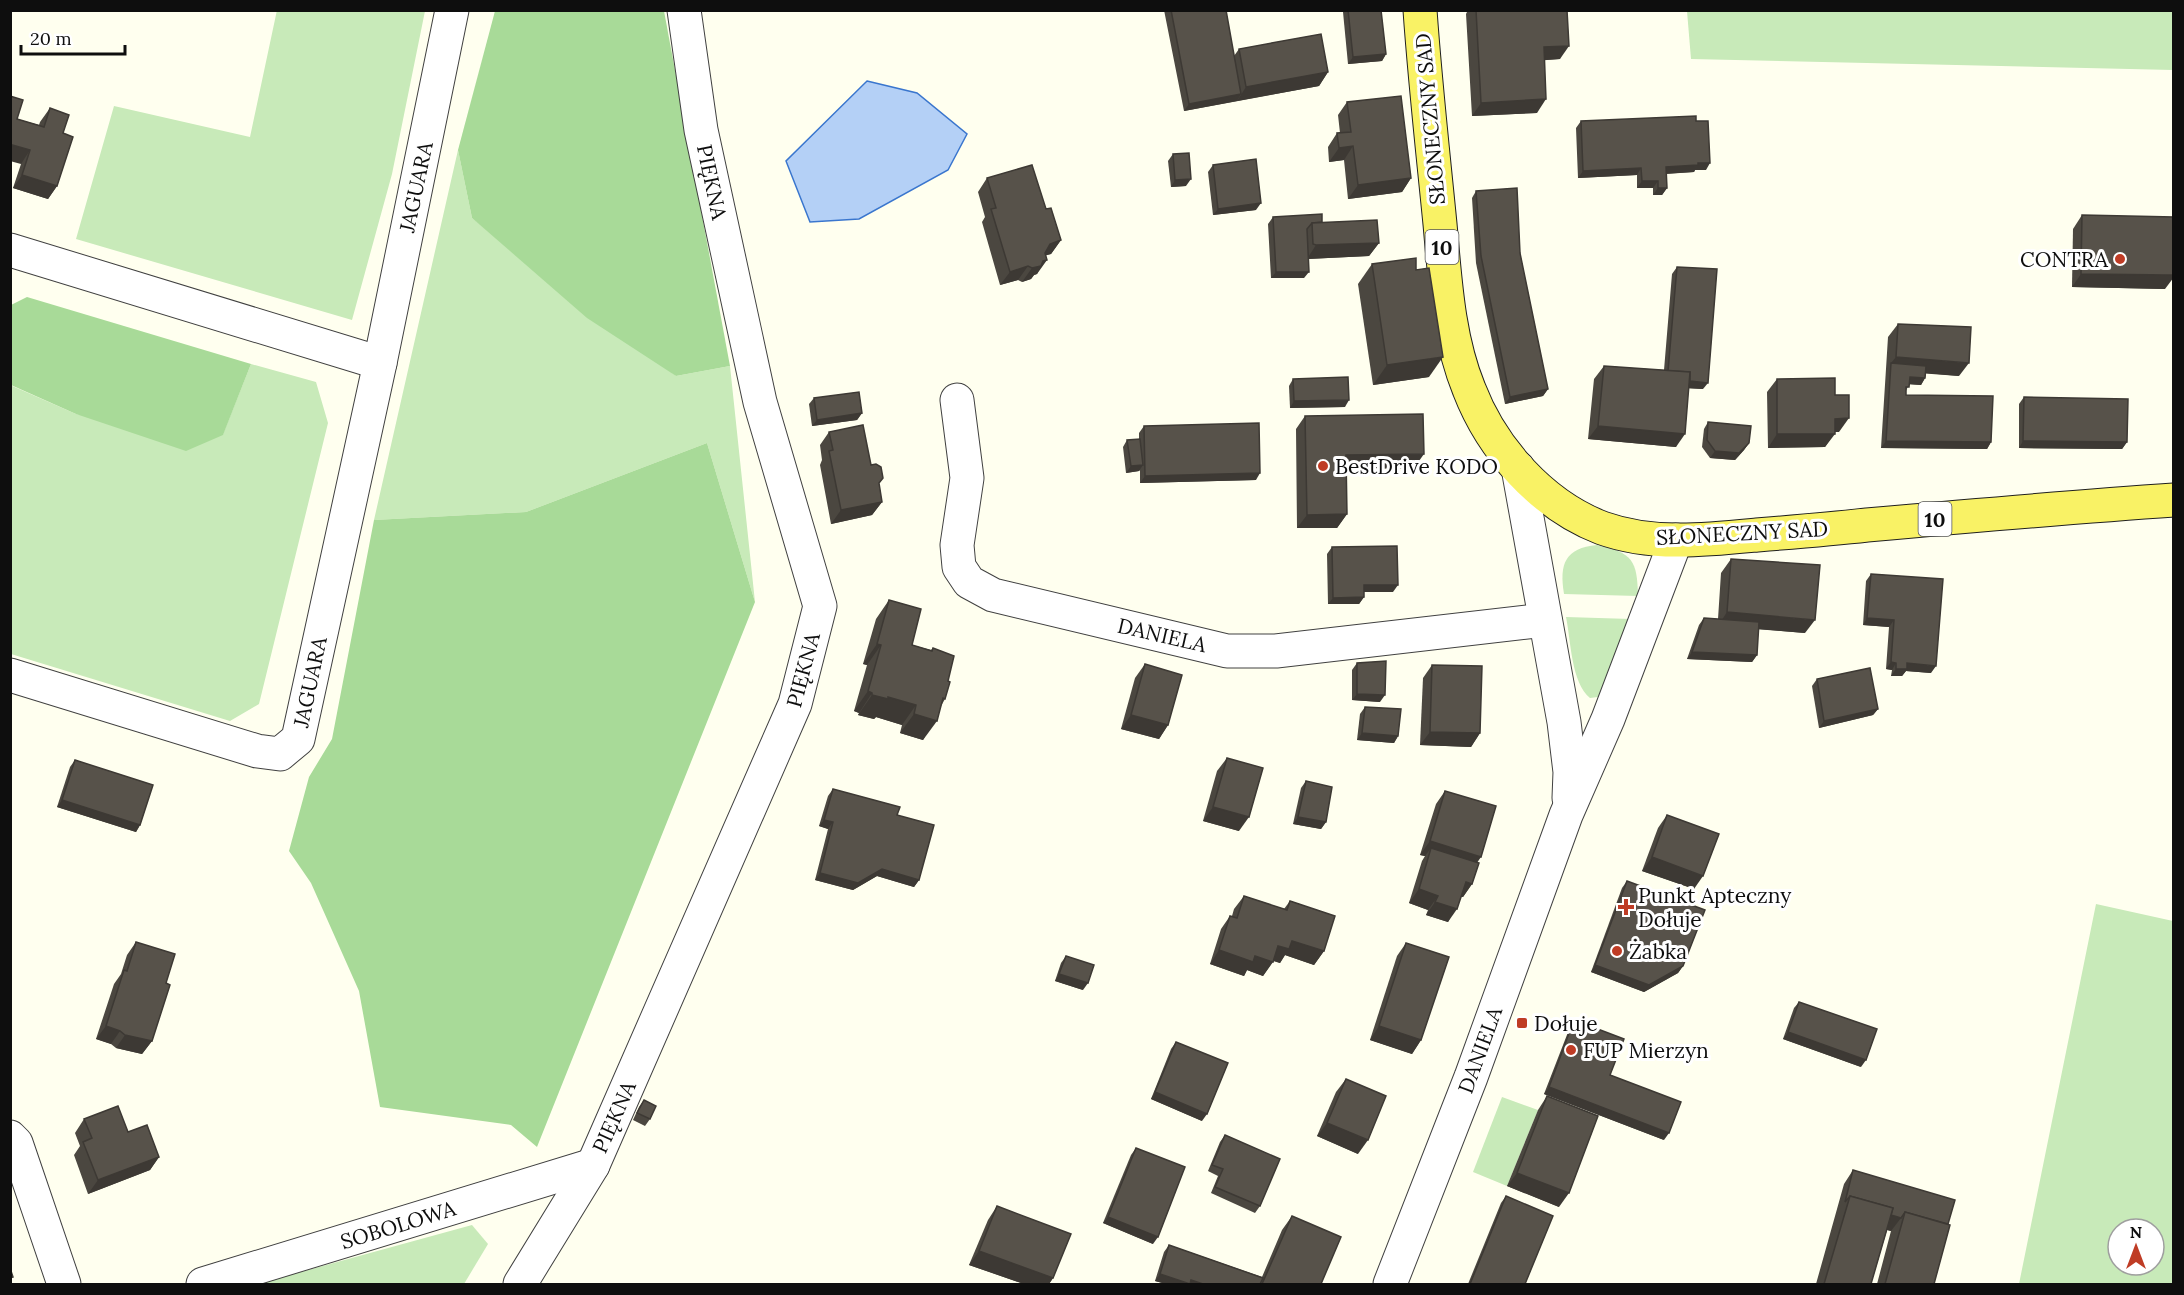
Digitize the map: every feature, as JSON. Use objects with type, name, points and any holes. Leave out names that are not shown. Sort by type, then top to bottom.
[{"type":"main road","name":"SŁONECZNY SAD","points":[[1420,10],[1443,255],[1457,348],[1464,377],[1474,402],[1494,437],[1518,468],[1550,498],[1583,519],[1623,534],[1676,540],[1743,537],[2057,508],[2174,500]]},
{"type":"street","name":"JAGUARA","points":[[10,675],[257,751],[280,754],[298,739],[380,363],[452,10]]},
{"type":"street","name":"PIĘKNA","points":[[520,1284],[593,1165],[795,704],[820,606],[760,402],[701,130],[684,10]]},
{"type":"street","points":[[10,250],[380,363]]},
{"type":"street","name":"DANIELA","points":[[957,400],[967,478],[957,546],[959,567],[969,582],[993,595],[1227,651],[1276,651],[1545,620]]},
{"type":"street","name":"DANIELA","points":[[1518,468],[1568,754],[1569,781],[1566,815]]},
{"type":"street","name":"DANIELA","points":[[1390,1284],[1471,1077],[1566,815],[1608,719],[1676,540]]},
{"type":"street","points":[[10,1137],[16,1143],[64,1284]]},
{"type":"street","name":"SOBOLOWA","points":[[203,1284],[593,1165]]},
{"type":"green space","points":[[277,10],[425,11],[392,174],[352,320],[76,239],[114,106],[250,137]]},
{"type":"green space","points":[[495,11],[664,11],[730,366],[676,376],[587,318],[472,218],[458,150]]},
{"type":"green space","points":[[1687,11],[2173,11],[2173,70],[1691,59]]},
{"type":"green space","points":[[458,150],[472,218],[676,376],[730,366],[755,602],[707,443],[526,512],[374,520]]},
{"type":"green space","points":[[27,297],[251,364],[223,435],[186,451],[76,414],[11,385],[11,305]]},
{"type":"green space","points":[[251,364],[316,382],[328,423],[259,704],[230,721],[11,654],[10,385],[76,414],[223,434]]},
{"type":"green space","points":[[707,443],[755,602],[537,1147],[511,1125],[380,1107],[359,991],[311,883],[289,851],[309,777],[332,739],[374,520],[526,512]]},
{"type":"green space","points":[[1597,545],[1618,551],[1631,560],[1636,574],[1638,596],[1564,594],[1563,574],[1567,559],[1578,550]]},
{"type":"green space","points":[[1566,617],[1631,619],[1604,693],[1598,697],[1590,698],[1575,672]]},
{"type":"green space","points":[[2096,904],[2173,921],[2173,1284],[2019,1284]]},
{"type":"green space","points":[[1502,1097],[1538,1110],[1507,1186],[1473,1172]]},
{"type":"green space","points":[[472,1225],[488,1244],[464,1284],[257,1284]]},
{"type":"water","points":[[867,81],[917,93],[967,134],[948,170],[859,219],[810,222],[786,161]]},
{"type":"building","points":[[1171,10],[1226,10],[1241,94],[1189,104]]},
{"type":"building","points":[[1348,10],[1381,10],[1386,54],[1353,57]]},
{"type":"building","points":[[1476,10],[1567,10],[1569,46],[1544,47],[1546,99],[1481,103]]},
{"type":"building","points":[[1321,34],[1328,72],[1246,87],[1239,49]]},
{"type":"building","points":[[10,96],[23,100],[17,119],[44,127],[50,108],[69,115],[63,133],[73,137],[57,186],[22,175],[30,150],[12,145],[10,149]]},
{"type":"building","points":[[1401,96],[1411,178],[1358,185],[1353,146],[1339,148],[1337,133],[1351,132],[1347,102]]},
{"type":"building","points":[[1696,116],[1696,121],[1708,121],[1710,163],[1666,167],[1667,188],[1658,188],[1658,181],[1642,181],[1641,168],[1583,171],[1581,121]]},
{"type":"building","points":[[1189,153],[1191,179],[1175,180],[1173,154]]},
{"type":"building","points":[[1256,159],[1261,203],[1218,209],[1213,165]]},
{"type":"building","points":[[1032,165],[1046,209],[1051,208],[1061,240],[1050,244],[1045,253],[1047,260],[1043,261],[1041,266],[1032,268],[1028,266],[1010,272],[991,209],[996,208],[987,178]]},
{"type":"building","points":[[1517,188],[1520,253],[1548,389],[1510,397],[1481,256],[1476,191]]},
{"type":"building","points":[[1322,214],[1322,222],[1312,223],[1307,229],[1309,272],[1276,272],[1273,217]]},
{"type":"building","name":"CONTRA","points":[[2082,215],[2174,217],[2174,275],[2081,274]]},
{"type":"building","points":[[1377,220],[1379,243],[1313,244],[1312,223]]},
{"type":"building","points":[[1416,258],[1416,270],[1429,268],[1443,357],[1387,365],[1372,264]]},
{"type":"building","points":[[1677,267],[1717,269],[1708,383],[1690,381],[1690,372],[1668,371]]},
{"type":"building","points":[[1898,324],[1971,327],[1969,363],[1896,357]]},
{"type":"building","points":[[1891,363],[1926,366],[1925,378],[1910,377],[1906,395],[1993,396],[1991,442],[1886,441]]},
{"type":"building","points":[[1604,366],[1690,372],[1685,434],[1598,426]]},
{"type":"building","points":[[1348,377],[1349,400],[1294,401],[1293,379]]},
{"type":"building","points":[[1835,378],[1835,395],[1849,395],[1849,418],[1835,419],[1835,434],[1777,434],[1777,379]]},
{"type":"building","points":[[859,392],[862,413],[817,420],[814,398]]},
{"type":"building","points":[[2024,397],[2128,399],[2127,442],[2023,441]]},
{"type":"building","points":[[1423,414],[1424,454],[1346,455],[1347,514],[1307,515],[1305,416]]},
{"type":"building","points":[[1708,422],[1751,426],[1749,443],[1739,453],[1715,451],[1707,440]]},
{"type":"building","points":[[1259,423],[1260,473],[1145,476],[1144,426]]},
{"type":"building","points":[[863,425],[871,465],[876,464],[881,467],[883,478],[879,483],[882,502],[841,510],[829,451],[833,450],[829,432]]},
{"type":"building","points":[[1140,439],[1143,465],[1131,466],[1127,440]]},
{"type":"building","points":[[1397,546],[1398,585],[1364,585],[1364,597],[1333,598],[1332,547]]},
{"type":"building","points":[[1731,559],[1820,565],[1815,620],[1727,612]]},
{"type":"building","points":[[1871,574],[1943,579],[1936,666],[1907,663],[1907,669],[1896,669],[1896,663],[1891,662],[1894,620],[1867,618]]},
{"type":"building","points":[[889,600],[921,609],[912,645],[932,651],[933,648],[954,656],[948,681],[950,682],[937,721],[914,714],[916,705],[872,695],[868,691],[881,645],[877,644]]},
{"type":"building","points":[[1704,618],[1759,622],[1757,655],[1692,652]]},
{"type":"building","points":[[1386,661],[1385,695],[1357,694],[1357,663]]},
{"type":"building","points":[[1145,664],[1182,675],[1168,725],[1131,715]]},
{"type":"building","points":[[1432,665],[1482,666],[1480,733],[1430,732]]},
{"type":"building","points":[[1870,668],[1878,709],[1824,721],[1817,679]]},
{"type":"building","points":[[1365,707],[1401,709],[1398,736],[1362,733]]},
{"type":"building","points":[[1227,758],[1263,768],[1249,817],[1213,807]]},
{"type":"building","points":[[75,760],[153,785],[140,825],[62,800]]},
{"type":"building","points":[[1306,781],[1332,787],[1326,822],[1298,817]]},
{"type":"building","points":[[833,789],[900,807],[897,815],[934,825],[919,880],[882,869],[858,883],[820,873],[833,822],[824,820]]},
{"type":"building","points":[[1445,791],[1496,806],[1481,857],[1430,841]]},
{"type":"building","points":[[1667,815],[1719,834],[1703,876],[1652,857]]},
{"type":"building","points":[[1431,848],[1479,863],[1472,884],[1466,882],[1457,909],[1435,902],[1438,896],[1419,889]]},
{"type":"building","points":[[1627,881],[1705,910],[1683,966],[1649,985],[1595,965]]},
{"type":"building","points":[[1244,896],[1287,910],[1290,901],[1335,916],[1324,951],[1292,941],[1289,949],[1278,946],[1273,962],[1255,956],[1253,962],[1219,950],[1230,916],[1237,918]]},
{"type":"building","points":[[136,942],[175,954],[166,983],[170,985],[152,1041],[125,1035],[106,1026],[124,970],[127,971]]},
{"type":"building","points":[[1406,943],[1449,957],[1421,1040],[1379,1026]]},
{"type":"building","points":[[1066,956],[1094,965],[1088,983],[1059,974]]},
{"type":"building","points":[[1799,1002],[1877,1029],[1866,1060],[1788,1032]]},
{"type":"building","points":[[1574,1020],[1624,1039],[1610,1075],[1681,1102],[1669,1133],[1549,1087]]},
{"type":"building","points":[[1176,1042],[1228,1063],[1207,1114],[1155,1092]]},
{"type":"building","points":[[1346,1079],[1386,1096],[1368,1140],[1327,1123]]},
{"type":"building","points":[[1547,1096],[1598,1116],[1569,1193],[1517,1173]]},
{"type":"building","points":[[644,1100],[656,1106],[650,1119],[637,1113]]},
{"type":"building","points":[[118,1106],[128,1132],[147,1125],[159,1157],[98,1180],[83,1142],[92,1138],[84,1119]]},
{"type":"building","points":[[1225,1135],[1280,1159],[1260,1206],[1215,1187],[1223,1169],[1212,1165]]},
{"type":"building","points":[[1136,1148],[1185,1167],[1158,1237],[1108,1217]]},
{"type":"building","points":[[1853,1170],[1955,1200],[1948,1224],[1905,1212],[1901,1218],[1891,1215],[1893,1208],[1850,1196],[1845,1202]]},
{"type":"building","points":[[1506,1196],[1553,1216],[1525,1284],[1470,1284]]},
{"type":"building","points":[[1850,1196],[1893,1208],[1871,1284],[1824,1284]]},
{"type":"building","points":[[997,1206],[1071,1234],[1053,1278],[979,1251]]},
{"type":"building","points":[[1905,1212],[1950,1225],[1934,1284],[1885,1284]]},
{"type":"building","points":[[1292,1216],[1341,1237],[1321,1284],[1262,1284]]},
{"type":"building","points":[[1169,1245],[1263,1278],[1260,1284],[1203,1284],[1191,1280],[1190,1284],[1160,1274]]},
{"type":"place","name":"CONTRA","points":[[2120,259]]},
{"type":"place","name":"BestDrive KODO","points":[[1323,466]]},
{"type":"place","name":"Punkt Apteczny Dołuje","points":[[1626,907]]},
{"type":"place","name":"Żabka","points":[[1617,951]]},
{"type":"place","name":"Dołuje","points":[[1522,1023]]},
{"type":"place","name":"FUP Mierzyn","points":[[1571,1050]]}]
